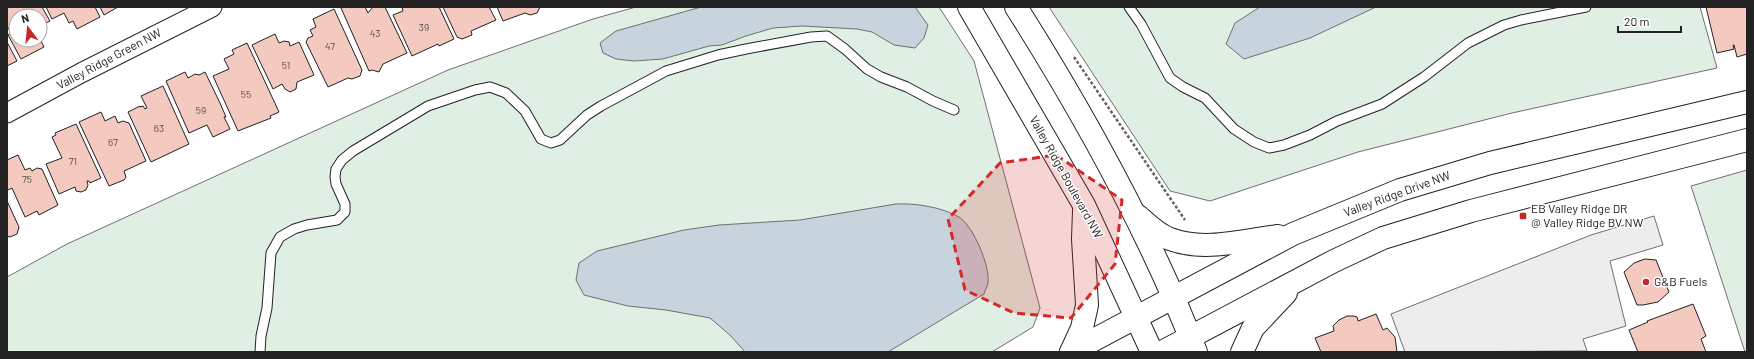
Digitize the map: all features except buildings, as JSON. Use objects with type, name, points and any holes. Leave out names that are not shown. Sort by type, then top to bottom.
[{"type":"street","name":"Valley Ridge Green NW","points":[[7,113],[80,73],[212,7]]},
{"type":"street","name":"Valley Ridge Boulevard NW","points":[[969,7],[1084,206],[1152,352]]},
{"type":"street","points":[[1016,7],[1062,83],[1134,213],[1173,297],[1193,345]]},
{"type":"street","name":"Valley Ridge Drive NW","points":[[1071,352],[1136,316],[1294,234],[1370,201],[1461,171],[1747,102]]},
{"type":"street","points":[[1162,352],[1193,345],[1298,280],[1364,246],[1419,226],[1471,211],[1747,140]]},
{"type":"street","points":[[1071,352],[1082,328],[1087,305],[1083,239],[1084,206]]},
{"type":"street","points":[[1134,213],[1170,239],[1194,244],[1213,245],[1294,234]]},
{"type":"street","points":[[1242,352],[1253,328],[1298,280]]},
{"type":"lane","points":[[1129,7],[1141,24],[1170,78],[1183,87],[1205,98],[1234,129],[1254,142],[1269,148],[1284,145],[1310,135],[1337,122],[1382,104],[1419,80],[1468,43],[1504,25],[1521,20],[1586,7]]},
{"type":"lane","points":[[260,352],[267,308],[271,253],[280,237],[294,229],[307,225],[337,220],[345,212],[345,204],[336,184],[335,177],[336,169],[342,160],[353,151],[428,106],[469,92],[490,87],[506,93],[525,111],[541,139],[551,143],[560,140],[587,115],[600,106],[666,71],[718,55],[811,37],[827,36],[845,49],[867,69],[881,77],[907,87],[932,101],[954,110]]},
{"type":"path","points":[[1071,52],[1186,223]]},
{"type":"highlighted area","points":[[1056,155],[1122,200],[1115,264],[1071,318],[1014,313],[965,290],[948,219],[1000,163]]},
{"type":"green space","points":[[636,7],[939,7],[974,61],[1040,308],[1033,327],[992,352],[7,352],[7,277],[67,244],[448,70],[593,19]]},
{"type":"green space","points":[[1049,7],[1700,7],[1717,68],[1512,113],[1358,152],[1210,201],[1170,191]]},
{"type":"green space","points":[[1747,170],[1747,352],[1745,352],[1691,186]]},
{"type":"shaded area","points":[[701,7],[915,7],[928,25],[924,38],[915,48],[894,45],[872,32],[857,29],[802,26],[773,28],[722,45],[709,46],[663,59],[634,61],[616,59],[603,53],[600,43],[616,31]]},
{"type":"shaded area","points":[[1260,7],[1376,7],[1310,38],[1244,59],[1226,44],[1235,23]]},
{"type":"shaded area","points":[[896,204],[928,206],[959,217],[970,229],[980,246],[988,275],[988,285],[984,294],[888,352],[745,352],[731,336],[710,318],[666,310],[628,306],[584,295],[576,280],[579,263],[597,251],[684,230],[719,225],[800,220]]},
{"type":"shaded area","points":[[1654,216],[1663,245],[1610,261],[1626,326],[1583,339],[1587,351],[1405,352],[1391,314],[1591,235]]},
{"type":"place","name":"EB Valley Ridge DR @ Valley Ridge BV NW","points":[[1523,216]]},
{"type":"place","name":"G&B Fuels","points":[[1646,282]]}]
